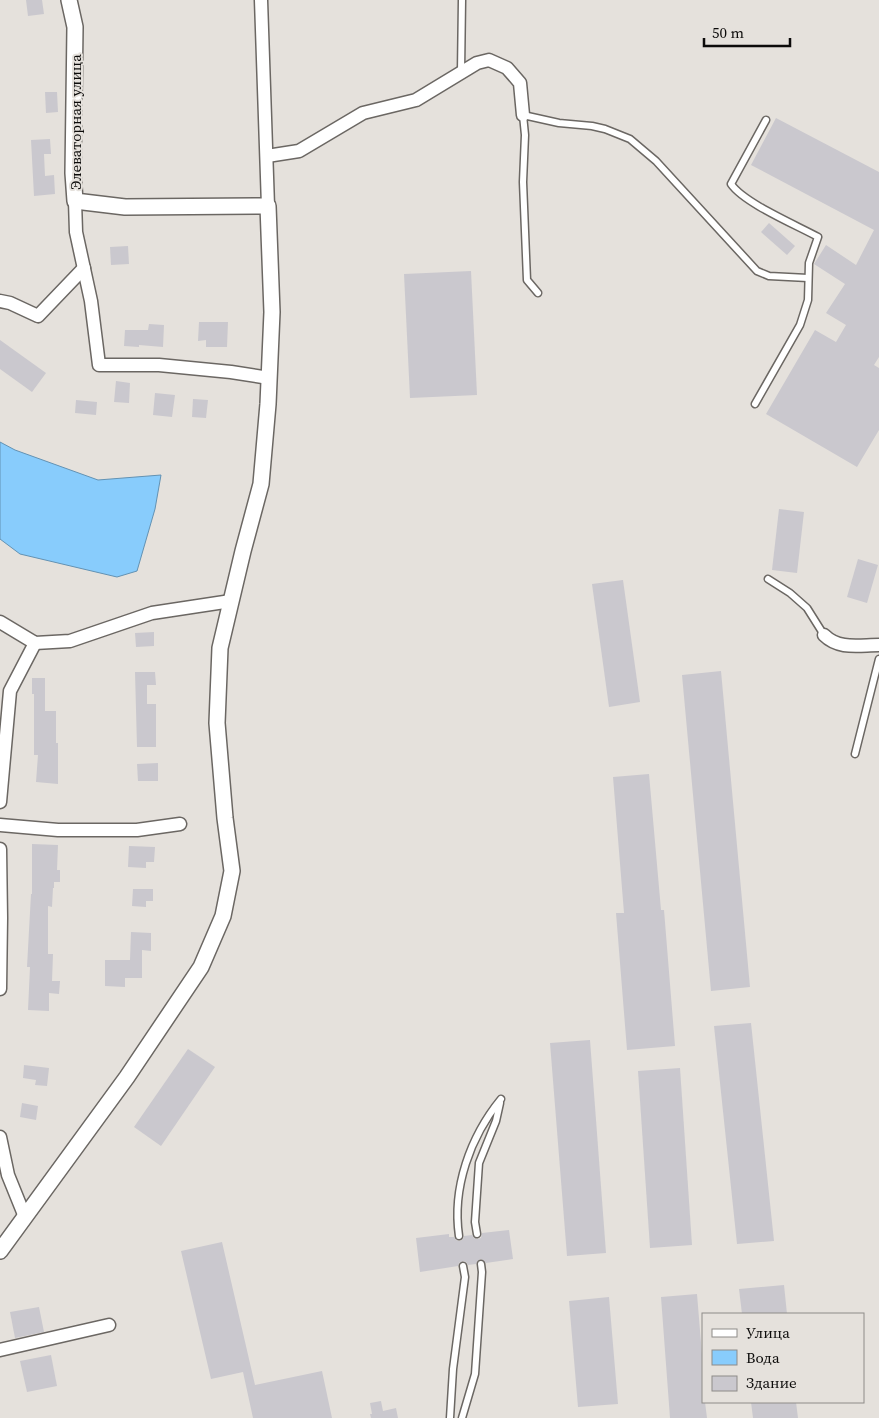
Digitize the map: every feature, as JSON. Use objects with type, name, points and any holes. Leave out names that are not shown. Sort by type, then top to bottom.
[{"type":"street","name":"Элеваторная улица","points":[[69,0],[75,27],[73,172],[75,201],[126,207],[268,206]]},
{"type":"street","points":[[0,1251],[127,1076],[201,967],[223,916],[232,871],[225,818],[217,723],[220,648],[262,484],[270,378],[272,312],[261,0]]},
{"type":"street","points":[[267,156],[299,151],[363,113],[416,100],[477,63],[490,60],[507,68],[520,83],[523,114]]},
{"type":"street","points":[[75,201],[76,232],[91,301],[99,365],[159,365],[270,378]]},
{"type":"street","points":[[0,301],[10,303],[38,316],[84,268]]},
{"type":"street","points":[[0,622],[35,643],[70,641],[152,613],[231,601]]},
{"type":"street","points":[[824,635],[829,641],[841,645],[879,645]]},
{"type":"street","points":[[0,802],[10,691],[35,643]]},
{"type":"street","points":[[0,825],[58,830],[137,830],[180,824]]},
{"type":"street","points":[[0,849],[0,990]]},
{"type":"street","points":[[0,1137],[8,1175],[25,1217]]},
{"type":"street","points":[[0,1350],[109,1325]]},
{"type":"lane","points":[[461,73],[462,0]]},
{"type":"lane","points":[[538,293],[527,280],[522,182],[525,135],[523,114],[559,123],[605,129],[630,139],[656,161],[757,271],[769,276],[808,278]]},
{"type":"lane","points":[[755,404],[800,325],[808,300],[809,263],[818,237],[757,205],[736,191],[731,184],[766,120]]},
{"type":"lane","points":[[768,579],[790,593],[807,608],[824,635]]},
{"type":"lane","points":[[855,754],[879,659]]},
{"type":"lane","points":[[459,1236],[457,1222],[460,1183],[465,1163],[484,1125],[501,1099],[496,1121],[479,1163],[475,1222],[476,1234]]},
{"type":"lane","points":[[462,1418],[475,1374],[481,1264]]},
{"type":"lane","points":[[450,1418],[453,1369],[465,1277],[463,1266]]},
{"type":"water","points":[[0,442],[15,450],[98,480],[161,475],[155,509],[137,571],[117,577],[20,554],[0,539]]},
{"type":"building","points":[[26,0],[42,0],[44,14],[28,16]]},
{"type":"building","points":[[45,92],[57,92],[58,112],[46,113]]},
{"type":"building","points":[[776,118],[879,172],[879,357],[874,365],[879,368],[879,430],[857,467],[766,414],[815,330],[836,342],[846,325],[826,313],[845,284],[814,264],[826,245],[856,265],[874,230],[751,165]]},
{"type":"building","points":[[50,139],[51,154],[44,154],[45,176],[54,175],[55,194],[34,196],[31,140]]},
{"type":"building","points":[[769,223],[795,246],[787,255],[761,232]]},
{"type":"building","points":[[128,246],[129,264],[111,265],[110,247]]},
{"type":"building","points":[[471,271],[477,395],[410,398],[404,274]]},
{"type":"building","points":[[199,322],[228,322],[227,347],[206,347],[206,340],[198,341]]},
{"type":"building","points":[[149,324],[164,325],[163,347],[124,346],[125,330],[148,330]]},
{"type":"building","points":[[0,340],[46,373],[32,392],[0,369]]},
{"type":"building","points":[[116,381],[130,383],[129,403],[114,402]]},
{"type":"building","points":[[155,393],[175,395],[172,417],[153,415]]},
{"type":"building","points":[[193,399],[208,400],[206,418],[192,417]]},
{"type":"building","points":[[76,400],[97,402],[96,415],[75,413]]},
{"type":"building","points":[[779,509],[804,512],[797,573],[772,570]]},
{"type":"building","points":[[858,559],[878,565],[867,603],[847,597]]},
{"type":"building","points":[[623,580],[640,702],[609,707],[592,584]]},
{"type":"building","points":[[154,632],[154,646],[136,647],[135,633]]},
{"type":"building","points":[[721,671],[750,987],[711,991],[682,675]]},
{"type":"building","points":[[135,672],[155,672],[156,685],[147,685],[147,704],[156,704],[156,747],[137,747]]},
{"type":"building","points":[[32,678],[45,678],[45,711],[56,711],[58,784],[36,782],[38,755],[34,755],[34,694],[32,694]]},
{"type":"building","points":[[158,763],[158,781],[138,781],[137,764]]},
{"type":"building","points":[[649,774],[661,910],[664,910],[675,1046],[627,1050],[616,913],[624,913],[613,777]]},
{"type":"building","points":[[32,844],[58,845],[57,870],[60,870],[60,882],[54,882],[52,907],[48,906],[48,954],[53,954],[52,981],[60,981],[59,994],[49,993],[49,1011],[28,1010],[30,967],[27,967],[32,894]]},
{"type":"building","points":[[129,846],[155,847],[154,862],[146,862],[146,868],[128,867]]},
{"type":"building","points":[[133,889],[153,889],[153,901],[146,901],[146,907],[132,906]]},
{"type":"building","points":[[131,932],[151,933],[151,951],[142,950],[142,978],[125,978],[125,987],[105,986],[105,960],[130,960]]},
{"type":"building","points":[[751,1023],[774,1241],[737,1244],[714,1026]]},
{"type":"building","points":[[590,1040],[606,1253],[567,1256],[550,1043]]},
{"type":"building","points":[[188,1049],[215,1067],[161,1146],[134,1127]]},
{"type":"building","points":[[24,1065],[49,1068],[47,1086],[35,1085],[36,1080],[23,1078]]},
{"type":"building","points":[[680,1068],[692,1245],[650,1248],[638,1071]]},
{"type":"building","points":[[22,1103],[38,1106],[36,1120],[20,1117]]},
{"type":"building","points":[[509,1230],[513,1259],[486,1263],[480,1259],[476,1264],[468,1265],[463,1261],[458,1266],[420,1272],[416,1238],[449,1234],[449,1237],[454,1237],[460,1241],[464,1236],[472,1235],[477,1239],[481,1238],[482,1233]]},
{"type":"building","points":[[222,1242],[255,1385],[322,1371],[332,1418],[253,1418],[243,1372],[211,1379],[181,1251]]},
{"type":"building","points":[[784,1285],[787,1313],[742,1313],[739,1289]]},
{"type":"building","points":[[697,1294],[702,1355],[702,1403],[705,1403],[707,1418],[670,1418],[661,1297]]},
{"type":"building","points":[[609,1297],[618,1404],[578,1407],[569,1301]]},
{"type":"building","points":[[39,1307],[44,1332],[15,1338],[10,1312]]},
{"type":"building","points":[[51,1355],[57,1386],[27,1392],[20,1361]]},
{"type":"building","points":[[381,1401],[383,1411],[396,1408],[398,1418],[371,1418],[370,1403]]},
{"type":"building","points":[[751,1403],[796,1403],[798,1418],[753,1418]]}]
